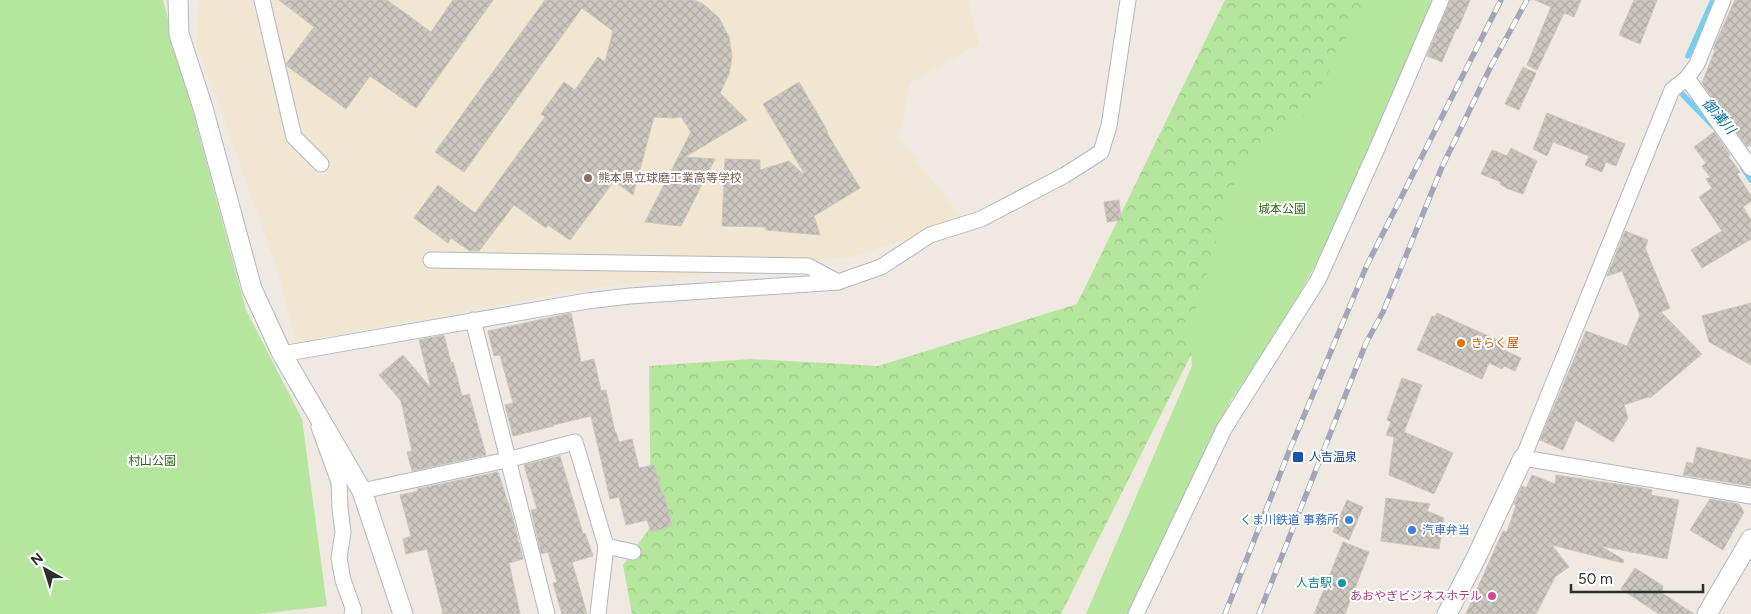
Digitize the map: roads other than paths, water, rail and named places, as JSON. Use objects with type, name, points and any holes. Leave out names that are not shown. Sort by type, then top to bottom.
[{"type":"street","points":[[178,0],[179,34],[203,108],[252,289],[282,354],[362,491],[403,614]]},
{"type":"street","points":[[262,0],[294,137],[321,164]]},
{"type":"street","points":[[282,354],[587,301],[630,296],[838,282],[881,267],[930,235],[981,219],[1065,176],[1101,152],[1110,126],[1128,0]]},
{"type":"street","points":[[1136,614],[1224,429],[1318,280],[1441,0]]},
{"type":"street","points":[[1447,614],[1476,558],[1523,458],[1672,90],[1687,78],[1697,64],[1723,0]]},
{"type":"street","points":[[1687,78],[1751,168]]},
{"type":"street","points":[[431,260],[808,266],[838,282]]},
{"type":"street","points":[[472,320],[547,614]]},
{"type":"street","points":[[315,409],[324,444],[339,482],[343,532],[339,558],[343,580],[354,611],[352,614]]},
{"type":"street","points":[[362,491],[507,460],[575,442],[606,546],[598,614]]},
{"type":"street","points":[[1523,458],[1751,496]]},
{"type":"street","points":[[1707,614],[1751,539]]},
{"type":"street","points":[[606,546],[633,552]]},
{"type":"waterway","name":"御溝川","points":[[1688,56],[1713,0]]},
{"type":"waterway","name":"御溝川","points":[[1683,95],[1713,126]]},
{"type":"waterway","name":"御溝川","points":[[1743,168],[1751,180]]},
{"type":"railway","points":[[1225,614],[1288,454],[1367,265],[1501,0]]},
{"type":"railway","points":[[1259,614],[1366,343],[1383,312],[1442,167],[1491,66],[1527,0]]},
{"type":"place","name":"熊本県立球磨工業高等学校","points":[[588,178]]},
{"type":"place","name":"きらく屋","points":[[1461,343]]},
{"type":"place","name":"人吉温泉","points":[[1298,457]]},
{"type":"place","name":"くま川鉄道 事務所","points":[[1349,520]]},
{"type":"place","name":"汽車弁当","points":[[1412,530]]},
{"type":"place","name":"人吉駅","points":[[1342,583]]},
{"type":"place","name":"あおやぎビジネスホテル","points":[[1492,596]]},
{"type":"park label","name":"城本公園","points":[[1282,209]]},
{"type":"park label","name":"村山公園","points":[[152,461]]}]
